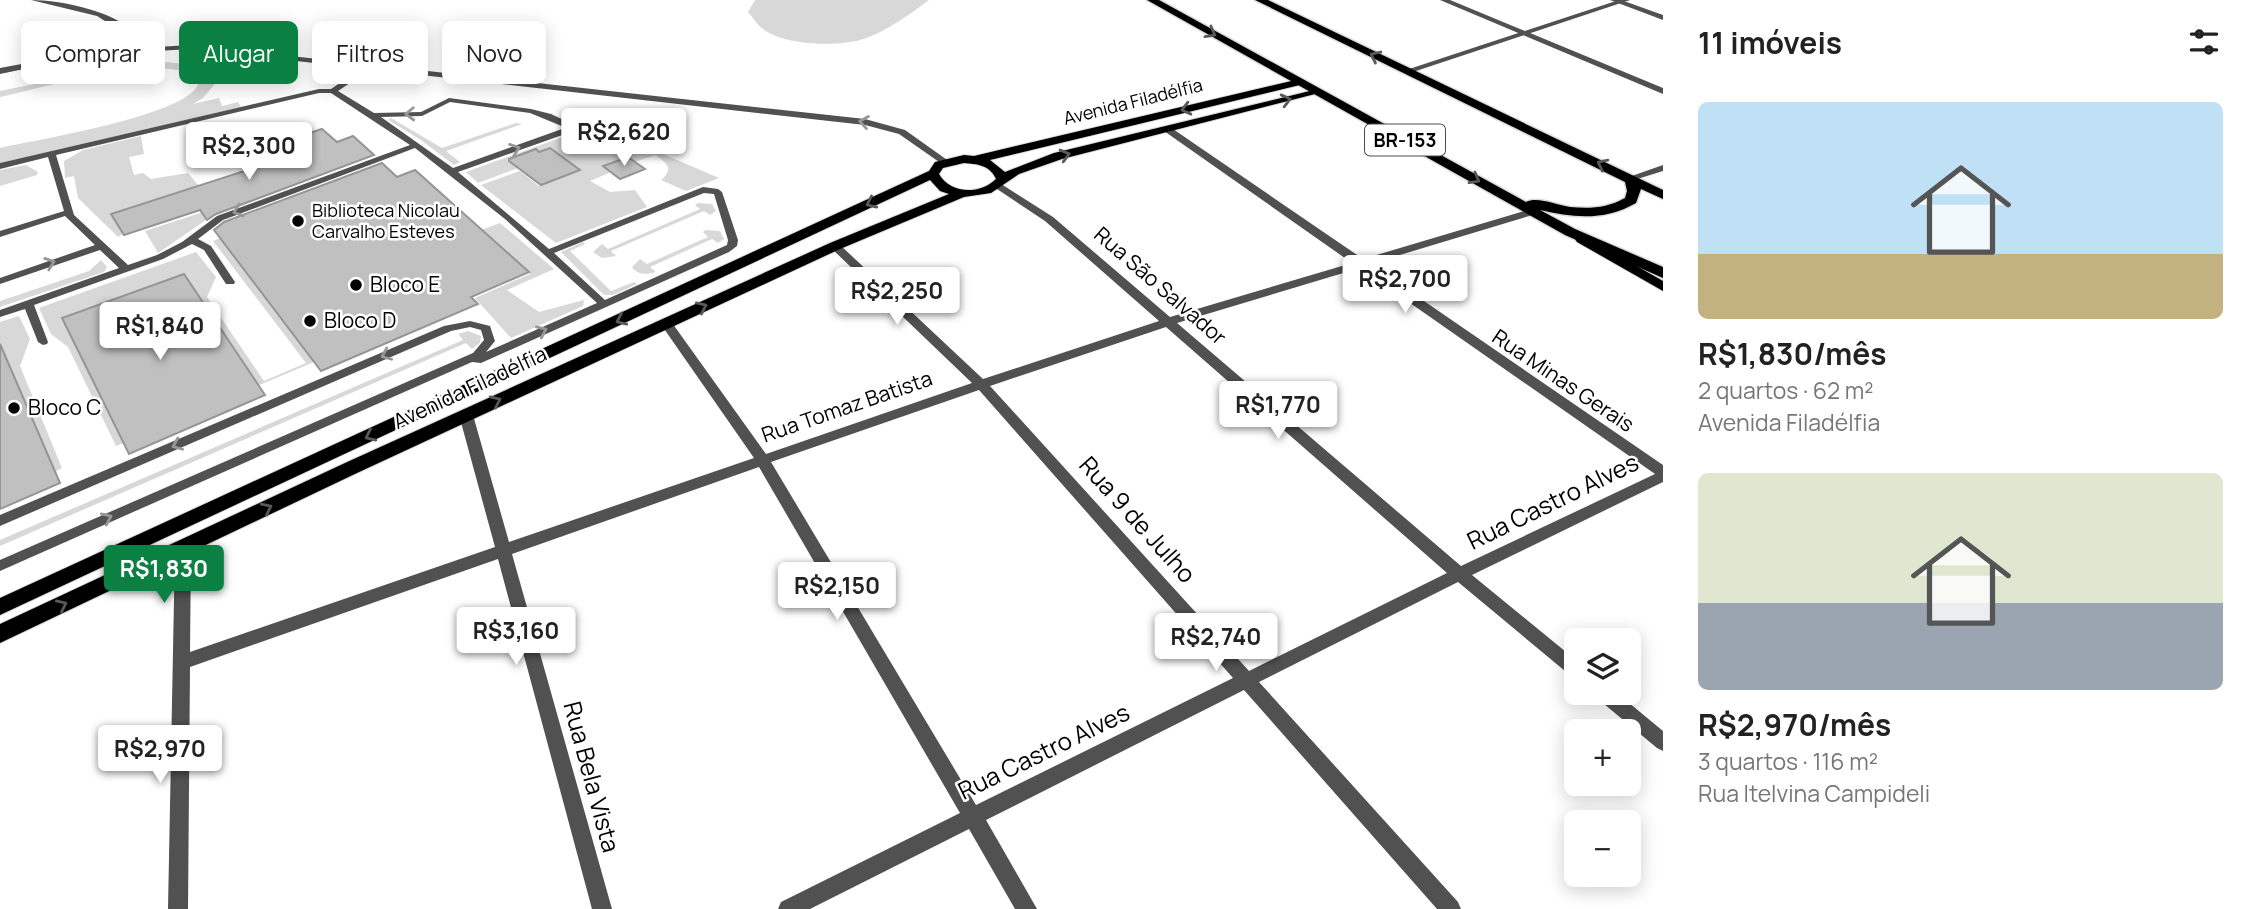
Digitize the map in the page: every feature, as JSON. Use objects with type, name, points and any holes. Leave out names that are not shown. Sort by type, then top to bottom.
[{"type":"highway","name":"BR-153","points":[[1152,0],[1532,212],[1570,232],[1663,272]]},
{"type":"highway","points":[[1177,0],[1175,4],[1180,16]]},
{"type":"highway","points":[[1260,1],[1662,194]]},
{"type":"highway","points":[[1501,194],[1548,208],[1582,213],[1621,207],[1631,200],[1634,191],[1631,178]]},
{"type":"main road","name":"Avenida Filadélfia","points":[[0,607],[939,168],[1300,82]]},
{"type":"main road","name":"Avenida Filadélfia","points":[[0,634],[666,323],[835,246],[964,193],[984,192],[1015,171],[1058,156],[1318,92]]},
{"type":"main road","points":[[974,159],[998,169],[1000,182]]},
{"type":"main road","points":[[939,168],[934,179],[945,188],[964,193]]},
{"type":"main road","points":[[1570,232],[1663,287]]},
{"type":"street","points":[[35,0],[99,15],[109,21]]},
{"type":"street","points":[[1444,0],[1663,91]]},
{"type":"street","points":[[1407,71],[1620,1],[1663,18]]},
{"type":"street","points":[[165,47],[190,47],[312,60]]},
{"type":"street","points":[[0,71],[21,67]]},
{"type":"street","points":[[428,72],[864,121],[902,132],[939,168]]},
{"type":"street","name":"Rua Minas Gerais","points":[[1167,129],[1663,474]]},
{"type":"street","points":[[1631,178],[1663,169]]},
{"type":"street","name":"Rua São Salvador","points":[[1000,182],[1049,219],[1459,574],[1564,660]]},
{"type":"street","name":"Rua Tomaz Batista","points":[[182,662],[981,384],[1358,263],[1532,212]]},
{"type":"street","name":"Rua 9 de Julho","points":[[835,246],[981,384],[1248,678],[1451,909]]},
{"type":"street","points":[[666,323],[762,459],[1027,909]]},
{"type":"street","name":"Rua Bela Vista","points":[[466,415],[602,909]]},
{"type":"street","name":"Rua Castro Alves","points":[[789,909],[972,815],[1663,474]]},
{"type":"street","points":[[178,909],[183,548]]},
{"type":"street","points":[[1618,705],[1663,742]]},
{"type":"lane","points":[[0,166],[319,91],[333,91],[344,84]]},
{"type":"lane","points":[[333,91],[417,145],[549,252],[604,304]]},
{"type":"lane","points":[[370,116],[422,114],[449,100],[531,111],[569,126],[565,131],[450,172]]},
{"type":"lane","points":[[0,314],[167,254],[220,218],[417,145]]},
{"type":"lane","points":[[51,154],[74,221],[126,269]]},
{"type":"lane","points":[[456,365],[473,362],[604,304],[732,246],[733,240],[718,192],[703,190],[549,252]]},
{"type":"lane","points":[[0,234],[69,212]]},
{"type":"lane","points":[[190,239],[208,248],[230,282]]},
{"type":"lane","points":[[0,281],[101,246]]},
{"type":"lane","points":[[28,304],[43,342]]},
{"type":"lane","points":[[0,521],[449,328],[470,324],[486,328],[490,341],[477,355],[0,566]]},
{"type":"shaded area","points":[[755,0],[929,0],[893,25],[869,37],[845,43],[814,44],[785,39],[763,29],[748,12]]},
{"type":"shaded area","points":[[165,62],[179,64],[179,71],[165,69]]},
{"type":"shaded area","points":[[34,84],[56,84],[0,97],[0,91]]},
{"type":"shaded area","points":[[198,84],[214,84],[203,98],[193,104],[219,98],[222,106],[238,102],[241,107],[0,163],[0,148],[142,115],[190,94]]},
{"type":"shaded area","points":[[391,118],[442,148],[516,123],[522,124],[446,151],[460,162],[454,165],[388,120]]},
{"type":"shaded area","points":[[596,125],[719,178],[686,191],[661,180],[668,169],[655,155],[635,162],[627,157],[604,166],[611,172],[590,181],[610,192],[635,190],[647,207],[556,243],[481,185],[520,171],[539,186],[568,174],[560,155],[550,148],[539,152],[535,149],[509,159],[518,168],[478,183],[466,172]]},
{"type":"shaded area","points":[[141,136],[144,154],[129,157],[134,175],[143,173],[151,179],[188,173],[199,186],[118,237],[78,198],[74,176],[65,178],[64,161],[83,150]]},
{"type":"shaded area","points":[[26,165],[38,172],[37,175],[0,186],[0,170]]},
{"type":"shaded area","points":[[712,204],[716,211],[710,215],[704,211],[611,251],[616,256],[602,258],[593,252],[602,244],[608,249],[700,209],[695,205]]},
{"type":"shaded area","points":[[203,212],[206,220],[158,253],[145,231]]},
{"type":"shaded area","points":[[500,223],[554,269],[507,290],[539,312],[584,300],[583,306],[511,338],[475,298],[530,274],[481,230]]},
{"type":"shaded area","points":[[720,231],[724,239],[718,243],[712,239],[650,267],[656,272],[642,274],[632,267],[640,259],[647,264],[708,237],[703,232]]},
{"type":"shaded area","points":[[220,238],[314,362],[240,393],[184,274],[62,318],[120,437],[131,440],[116,446],[68,347],[51,334],[39,308],[196,252],[216,277],[207,297],[264,381],[306,363],[213,241]]},
{"type":"shaded area","points":[[583,242],[585,244],[570,251],[611,291],[634,282],[637,284],[613,295],[604,295],[561,252]]},
{"type":"shaded area","points":[[101,260],[107,267],[104,272],[0,307],[0,301],[89,271]]},
{"type":"shaded area","points":[[19,316],[30,339],[20,366],[62,468],[55,472],[0,344],[0,322]]},
{"type":"shaded area","points":[[468,331],[481,336],[480,343],[472,349],[466,343],[0,546],[0,540],[463,340],[458,334]]},
{"type":"building","points":[[322,129],[337,142],[353,136],[374,155],[216,214],[207,220],[200,210],[124,235],[111,214],[297,154],[283,142]]},
{"type":"building","points":[[550,148],[580,170],[541,185],[509,161],[536,149],[539,152]]},
{"type":"building","points":[[628,157],[645,169],[620,179],[603,166]]},
{"type":"building","points":[[382,163],[397,177],[415,170],[529,272],[471,297],[478,304],[321,371],[214,230],[224,222]]},
{"type":"building","points":[[184,274],[265,395],[129,454],[62,318]]},
{"type":"building","name":"Bloco C","points":[[0,344],[60,483],[0,509]]},
{"type":"place","name":"Biblioteca Nicolau Carvalho Esteves","points":[[298,221]]},
{"type":"place","name":"Bloco E","points":[[356,285]]},
{"type":"place","name":"Bloco D","points":[[310,321]]},
{"type":"place","name":"Bloco C","points":[[14,408]]}]
